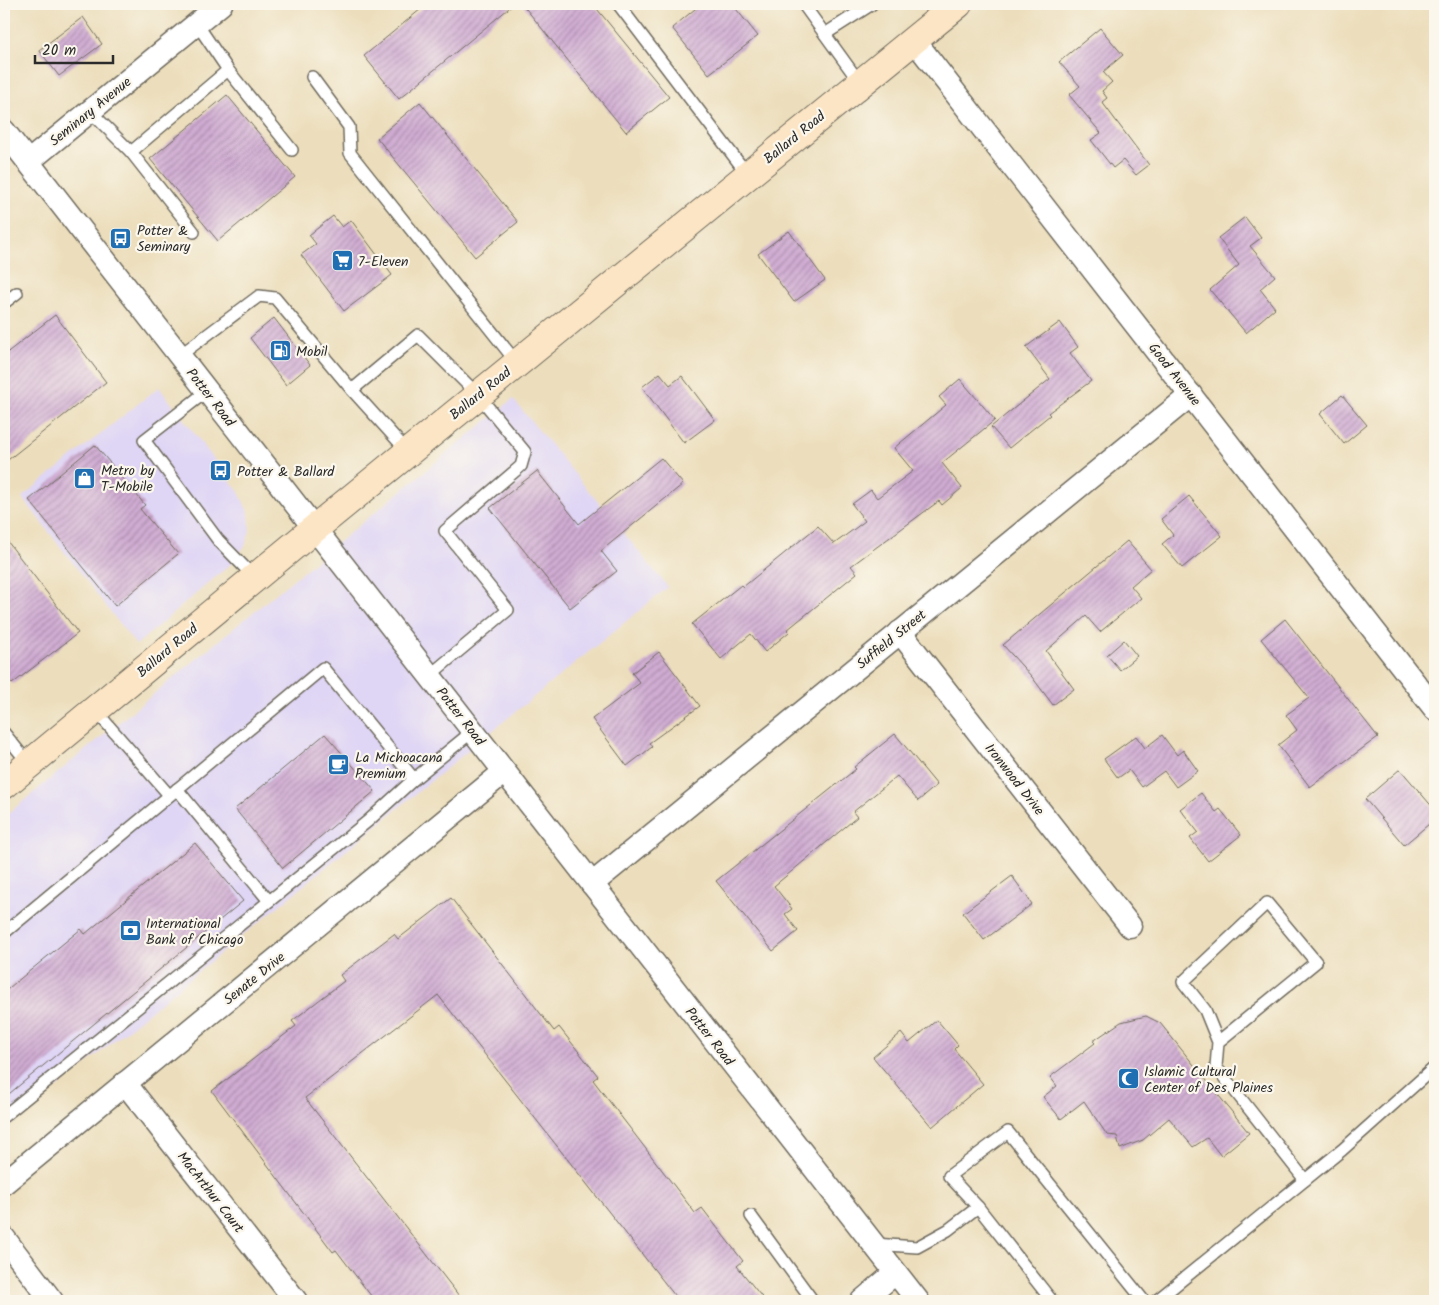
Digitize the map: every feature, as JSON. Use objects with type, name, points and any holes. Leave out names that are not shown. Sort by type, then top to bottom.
[{"type":"street","name":"Seminary Avenue","points":[[28,162],[221,4]]},
{"type":"street","name":"Ballard Road","points":[[4,785],[408,452],[958,4]]},
{"type":"street","name":"Good Avenue","points":[[914,40],[1434,706]]},
{"type":"street","name":"Potter Road","points":[[4,131],[918,1301]]},
{"type":"street","name":"Suffield Street","points":[[592,884],[1191,396]]},
{"type":"street","name":"Ironwood Drive","points":[[900,632],[1130,926]]},
{"type":"street","name":"Senate Drive","points":[[4,1183],[504,772]]},
{"type":"street","name":"MacArthur Court","points":[[125,1083],[296,1301]]},
{"type":"street","points":[[4,1238],[52,1301]]},
{"type":"street","points":[[862,1301],[896,1273]]},
{"type":"lane","points":[[618,4],[748,175]]},
{"type":"lane","points":[[803,4],[860,83]]},
{"type":"lane","points":[[825,34],[872,4]]},
{"type":"lane","points":[[197,24],[228,70],[292,150]]},
{"type":"lane","points":[[131,152],[228,70]]},
{"type":"lane","points":[[312,77],[350,127],[350,153],[517,363]]},
{"type":"lane","points":[[90,111],[131,152],[194,232]]},
{"type":"lane","points":[[4,303],[17,293]]},
{"type":"lane","points":[[179,356],[259,296],[275,298],[352,390],[408,452]]},
{"type":"lane","points":[[352,390],[418,335],[478,395],[525,452],[521,466],[445,531],[508,610],[429,676]]},
{"type":"lane","points":[[206,391],[144,440],[218,540],[255,578]]},
{"type":"lane","points":[[4,933],[323,668],[414,780]]},
{"type":"lane","points":[[96,710],[173,792],[269,901]]},
{"type":"lane","points":[[4,1116],[389,804],[414,780],[473,731]]},
{"type":"lane","points":[[4,733],[29,764]]},
{"type":"lane","points":[[1218,1042],[1316,962],[1267,903],[1183,982],[1205,1010],[1218,1042],[1216,1067],[1305,1180]]},
{"type":"lane","points":[[1156,1301],[1305,1180],[1435,1068]]},
{"type":"lane","points":[[1052,1301],[950,1176],[1008,1132],[1144,1301]]},
{"type":"lane","points":[[873,1244],[917,1248],[948,1230],[978,1208]]},
{"type":"lane","points":[[751,1216],[813,1301]]},
{"type":"shaded area","points":[[159,387],[239,492],[249,514],[250,530],[245,546],[232,563],[136,645],[22,497]]},
{"type":"shaded area","points":[[513,399],[668,587],[4,1131],[4,817]]},
{"type":"building","points":[[427,4],[514,4],[399,99],[364,56]]},
{"type":"building","points":[[522,4],[593,4],[669,97],[626,132]]},
{"type":"building","points":[[701,4],[732,4],[758,36],[709,74],[672,28]]},
{"type":"building","points":[[83,17],[102,44],[59,76],[39,50]]},
{"type":"building","points":[[1100,28],[1123,55],[1103,72],[1112,82],[1102,91],[1107,98],[1102,102],[1149,165],[1136,175],[1123,160],[1113,168],[1091,140],[1101,133],[1069,95],[1080,86],[1059,62]]},
{"type":"building","points":[[227,95],[295,177],[218,241],[150,159]]},
{"type":"building","points":[[420,102],[518,222],[475,257],[377,138]]},
{"type":"building","name":"7-Eleven","points":[[333,216],[342,227],[351,220],[392,275],[344,311],[301,255],[316,244],[309,235]]},
{"type":"building","points":[[1245,217],[1261,238],[1250,246],[1275,276],[1260,289],[1275,308],[1246,333],[1210,290],[1239,265],[1218,238]]},
{"type":"building","points":[[789,231],[825,280],[794,302],[758,254]]},
{"type":"building","points":[[55,315],[106,382],[4,463],[4,355]]},
{"type":"building","name":"Mobil","points":[[274,318],[310,365],[286,385],[250,338]]},
{"type":"building","points":[[1060,322],[1078,347],[1070,353],[1091,381],[1048,413],[1050,415],[1009,448],[991,427],[1050,379],[1026,347]]},
{"type":"building","points":[[660,373],[670,385],[682,376],[715,420],[684,443],[642,387]]},
{"type":"building","points":[[960,379],[995,420],[942,463],[962,488],[942,505],[939,501],[851,566],[857,573],[787,630],[789,632],[765,652],[751,634],[721,659],[692,624],[741,585],[743,587],[818,526],[834,544],[865,521],[852,504],[871,490],[877,498],[913,471],[894,448],[946,405],[939,397]]},
{"type":"building","points":[[1342,395],[1367,425],[1344,444],[1320,414]]},
{"type":"building","points":[[95,445],[145,505],[140,509],[178,554],[115,606],[29,500]]},
{"type":"building","points":[[661,458],[683,484],[601,551],[617,571],[570,608],[490,508],[537,471],[579,524]]},
{"type":"building","points":[[1189,496],[1222,536],[1182,568],[1162,544],[1173,535],[1161,519]]},
{"type":"building","points":[[4,537],[78,633],[12,684],[4,673]]},
{"type":"building","points":[[1127,541],[1151,569],[1131,586],[1141,598],[1100,632],[1086,616],[1046,651],[1074,689],[1053,705],[1032,677],[1003,645]]},
{"type":"building","points":[[1285,619],[1378,737],[1310,787],[1278,745],[1297,730],[1286,715],[1309,698],[1261,639]]},
{"type":"building","points":[[1124,640],[1137,656],[1120,670],[1107,655]]},
{"type":"building","points":[[659,652],[700,706],[649,743],[652,747],[627,766],[592,719],[640,683],[632,673]]},
{"type":"building","points":[[325,734],[375,791],[283,868],[235,809]]},
{"type":"building","points":[[895,734],[937,785],[918,801],[897,776],[853,812],[857,817],[774,886],[792,909],[785,914],[798,931],[773,951],[716,881],[856,769],[854,767]]},
{"type":"building","points":[[1162,735],[1177,755],[1183,750],[1198,771],[1176,787],[1164,771],[1142,787],[1129,770],[1118,778],[1104,759],[1136,736],[1145,748]]},
{"type":"building","points":[[1400,769],[1435,810],[1435,819],[1404,845],[1365,799]]},
{"type":"building","points":[[1201,793],[1216,812],[1220,809],[1241,835],[1208,861],[1190,838],[1198,832],[1180,809]]},
{"type":"building","points":[[195,843],[243,901],[4,1098],[4,992],[81,929],[85,934]]},
{"type":"building","points":[[1012,876],[1032,904],[984,940],[963,913]]},
{"type":"building","points":[[451,898],[554,1031],[559,1027],[598,1076],[593,1080],[695,1213],[702,1208],[743,1261],[737,1266],[765,1301],[679,1301],[438,995],[305,1098],[463,1301],[375,1301],[336,1250],[333,1252],[212,1091],[296,1026],[292,1021],[344,981],[340,975],[394,934],[398,939]]},
{"type":"building","name":"Islamic Cultural Center of Des Plaines","points":[[1146,1016],[1160,1023],[1249,1133],[1221,1156],[1207,1138],[1193,1147],[1169,1118],[1143,1140],[1120,1149],[1117,1136],[1107,1135],[1084,1101],[1061,1119],[1043,1097],[1057,1086],[1050,1077],[1095,1043],[1093,1041],[1121,1022]]},
{"type":"building","points":[[937,1020],[958,1045],[954,1049],[983,1084],[932,1127],[873,1057],[901,1033],[909,1043]]},
{"type":"place","name":"Potter & Seminary","points":[[121,238]]},
{"type":"place","name":"7-Eleven","points":[[342,261]]},
{"type":"place","name":"Mobil","points":[[280,351]]},
{"type":"place","name":"Potter & Ballard","points":[[221,471]]},
{"type":"place","name":"Metro by T-Mobile","points":[[85,478]]},
{"type":"place","name":"La Michoacana Premium","points":[[339,765]]},
{"type":"place","name":"International Bank of Chicago","points":[[130,931]]},
{"type":"place","name":"Islamic Cultural Center of Des Plaines","points":[[1128,1079]]}]
